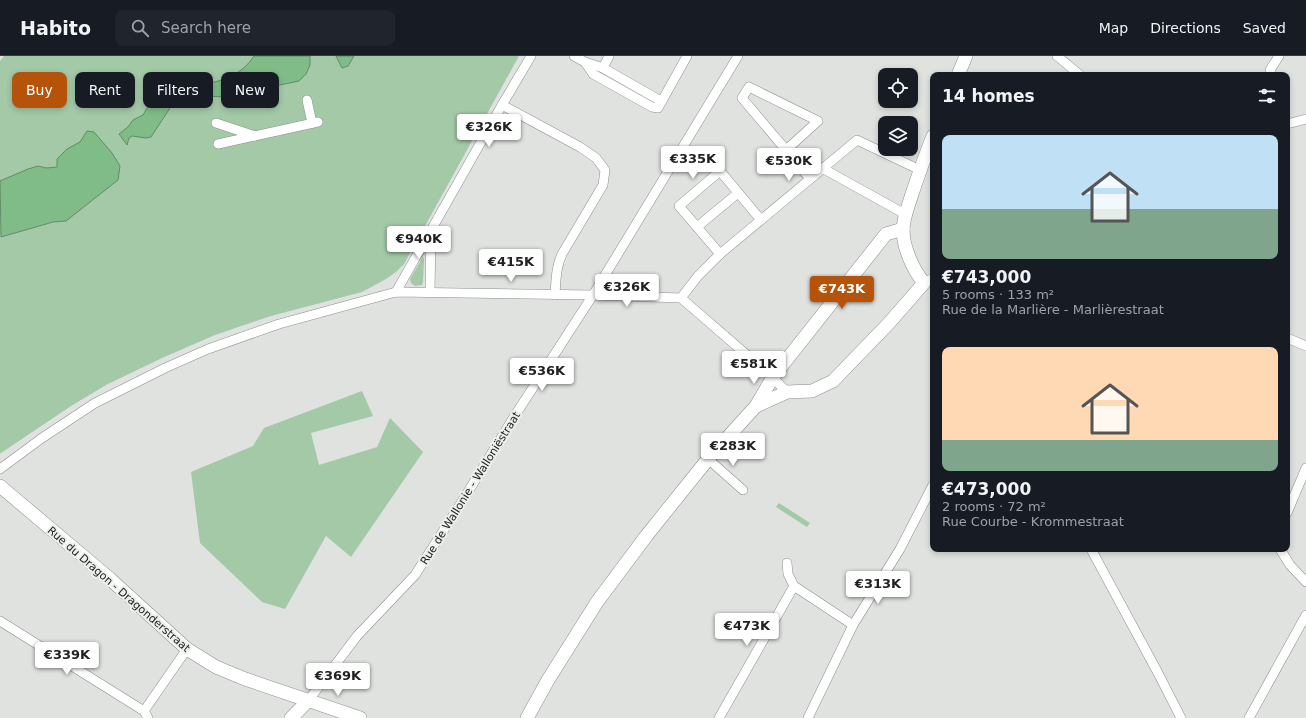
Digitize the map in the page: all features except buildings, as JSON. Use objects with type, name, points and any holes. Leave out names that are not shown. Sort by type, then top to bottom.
[{"type":"street","points":[[396,292],[531,56]]},
{"type":"street","points":[[574,56],[603,68],[661,101]]},
{"type":"street","points":[[603,68],[609,56]]},
{"type":"street","points":[[586,62],[593,74],[652,107],[658,108],[687,56]]},
{"type":"street","name":"Rue de Wallonie - Walloniëstraat","points":[[308,701],[357,636],[415,575],[512,420],[593,295],[738,56]]},
{"type":"street","points":[[959,72],[966,56]]},
{"type":"street","points":[[1057,56],[1076,72]]},
{"type":"street","points":[[1271,72],[1270,70],[1279,56]]},
{"type":"street","points":[[786,150],[818,121],[749,87],[742,98],[810,179]]},
{"type":"street","points":[[218,144],[315,123],[307,100]]},
{"type":"street","points":[[502,105],[580,147],[596,158],[605,170],[603,184],[562,254],[556,274],[555,294]]},
{"type":"street","points":[[1290,123],[1306,119]]},
{"type":"street","points":[[216,123],[256,136]]},
{"type":"street","points":[[681,298],[698,276],[720,254],[857,140],[920,170]]},
{"type":"street","points":[[756,406],[787,392],[812,391],[833,381],[930,281],[916,273],[910,260],[904,239],[903,229],[906,214],[930,144]]},
{"type":"street","points":[[822,168],[906,214]]},
{"type":"street","points":[[720,254],[679,206],[720,171],[761,220]]},
{"type":"street","points":[[697,227],[738,193]]},
{"type":"street","points":[[527,718],[548,680],[597,602],[647,535],[708,459],[756,406],[773,377],[886,234],[903,229]]},
{"type":"street","points":[[430,291],[431,230]]},
{"type":"street","points":[[0,470],[42,438],[95,403],[165,368],[208,349],[279,324],[396,292],[430,291],[681,298],[773,377],[787,392]]},
{"type":"street","points":[[1290,339],[1306,346]]},
{"type":"street","points":[[708,459],[743,490]]},
{"type":"street","points":[[1290,506],[1306,468]]},
{"type":"street","name":"Rue du Dragon - Dragonderstraat","points":[[0,486],[109,578],[187,649],[216,667],[245,679],[360,718]]},
{"type":"street","points":[[808,718],[853,625],[900,549],[930,491]]},
{"type":"street","points":[[1093,552],[1181,718]]},
{"type":"street","points":[[1282,552],[1290,565],[1306,582]]},
{"type":"street","points":[[787,563],[788,574],[794,586],[853,625]]},
{"type":"street","points":[[719,718],[794,586]]},
{"type":"street","points":[[1249,718],[1306,615]]},
{"type":"street","points":[[0,621],[146,715],[187,649]]},
{"type":"street","points":[[291,718],[308,701]]},
{"type":"shaded area","points":[[4,56],[519,56],[404,264],[396,272],[362,292],[271,316],[215,335],[162,358],[106,385],[71,406],[1,453],[0,61]]},
{"type":"shaded area","points":[[254,56],[310,56],[310,65],[306,74],[299,81],[279,85],[279,72],[238,72],[250,62]]},
{"type":"shaded area","points":[[336,56],[354,56],[348,66],[342,68]]},
{"type":"shaded area","points":[[221,80],[221,97],[213,96],[213,82]]},
{"type":"shaded area","points":[[147,108],[170,108],[151,137],[146,138],[132,136],[129,138],[127,145],[119,134],[128,127],[133,120],[143,115]]},
{"type":"shaded area","points":[[87,131],[94,132],[112,153],[120,166],[118,180],[66,221],[53,222],[1,237],[0,181],[38,166],[46,168],[57,167],[57,159],[67,149],[80,142]]},
{"type":"shaded area","points":[[423,257],[423,282],[422,285],[415,286],[411,283],[410,279]]},
{"type":"shaded area","points":[[362,391],[373,416],[311,433],[319,465],[377,447],[390,418],[423,452],[351,557],[326,536],[285,609],[262,602],[200,543],[191,472],[253,446],[264,428]]},
{"type":"shaded area","points":[[779,503],[810,523],[807,527],[776,507]]}]
